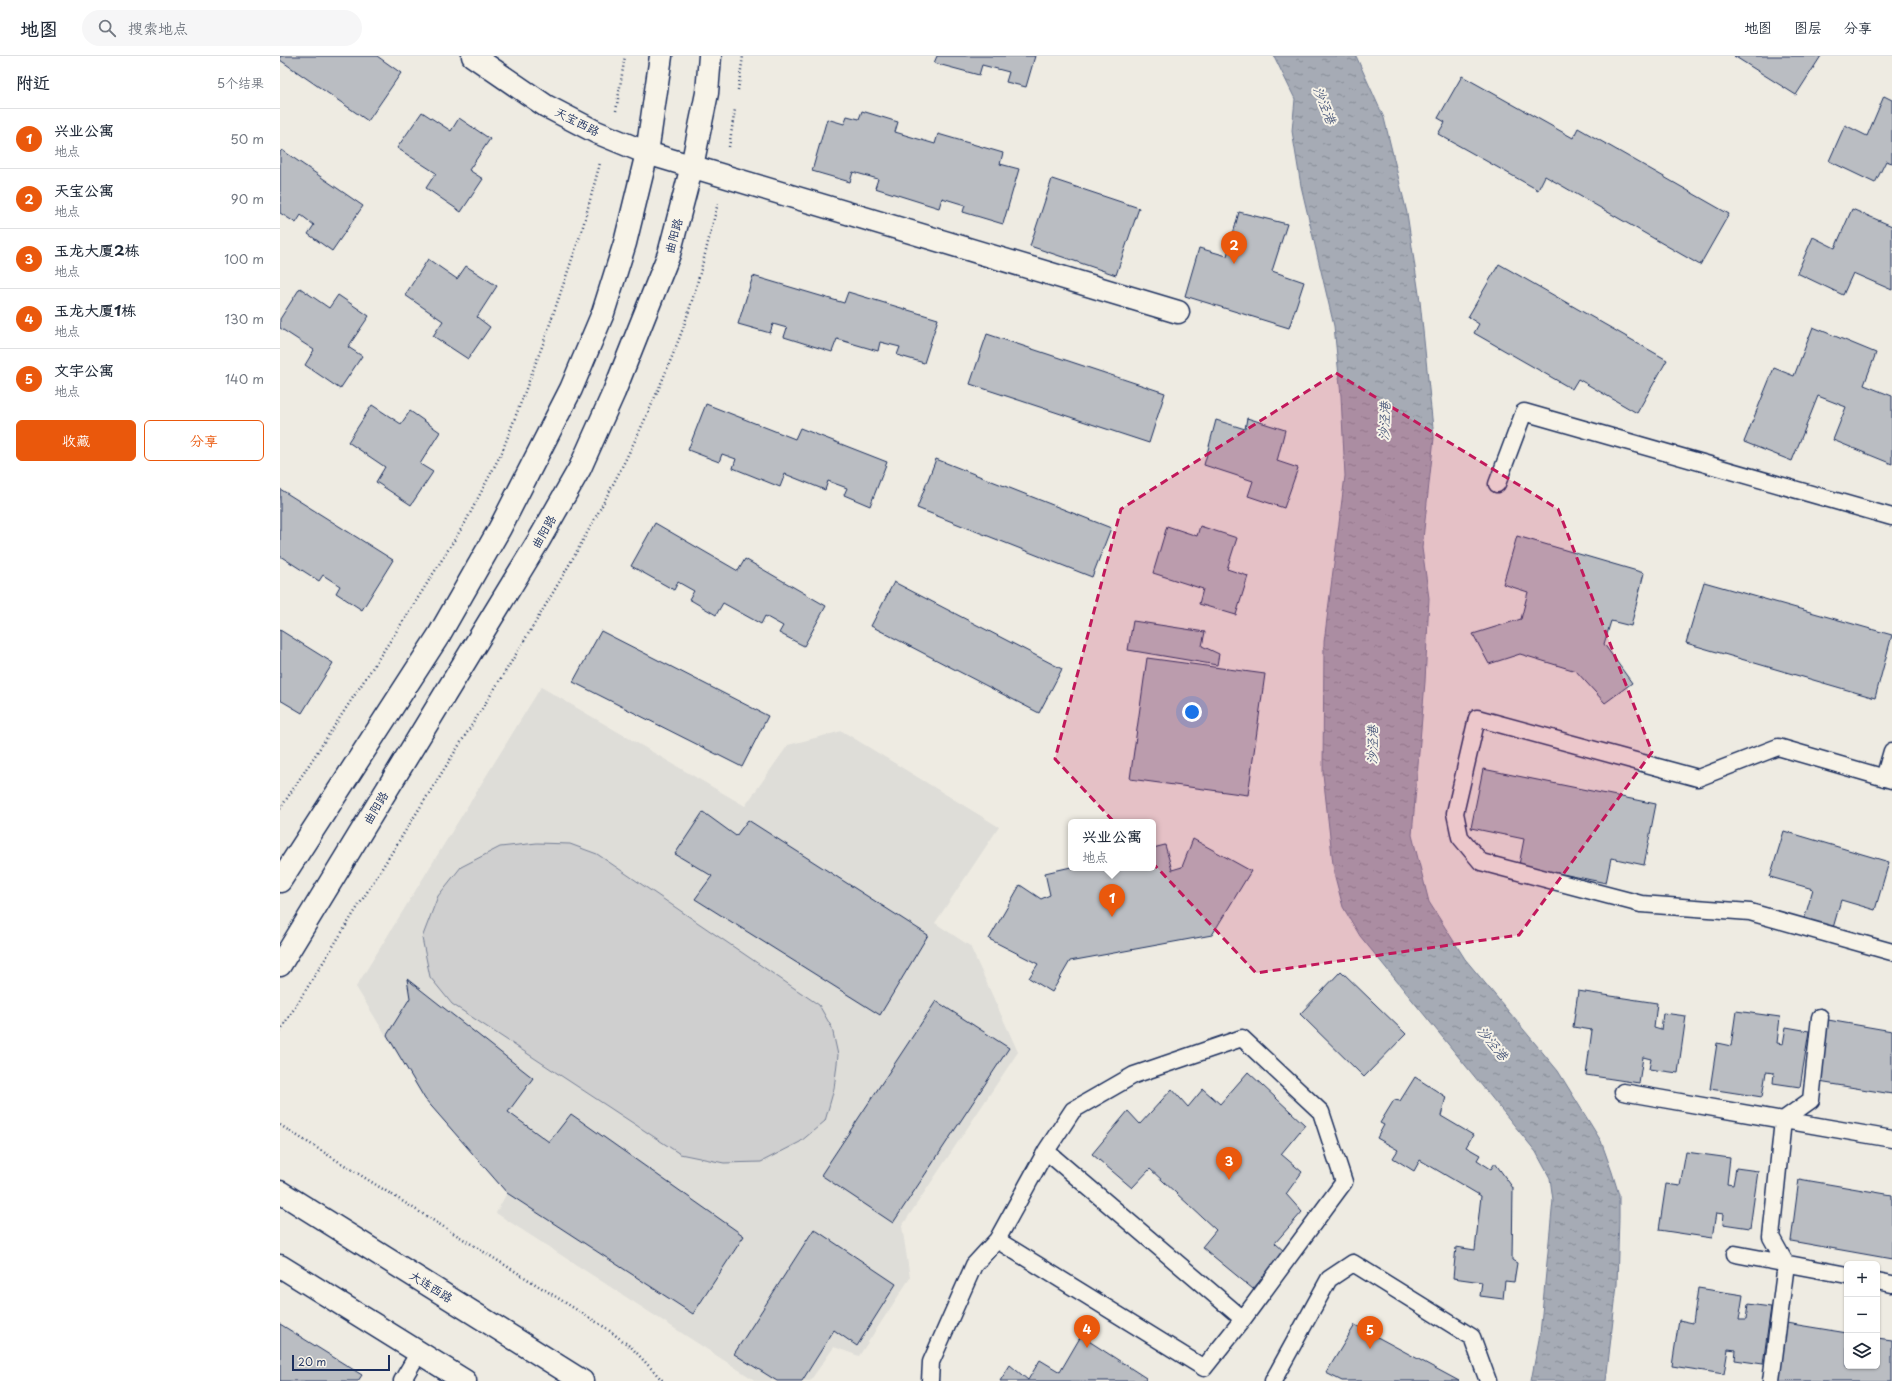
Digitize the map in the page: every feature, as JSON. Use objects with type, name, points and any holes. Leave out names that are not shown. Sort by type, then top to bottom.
[{"type":"main road","name":"天宝西路","points":[[473,56],[546,106],[607,136],[647,153],[1178,312]]},
{"type":"main road","points":[[280,881],[439,635],[500,528],[571,389],[603,313],[625,243],[647,153],[661,56]]},
{"type":"main road","name":"曲阳路","points":[[280,965],[539,540],[580,468],[614,392],[669,254],[692,166],[707,93],[710,56]]},
{"type":"main road","name":"大连西路","points":[[280,1192],[582,1381]]},
{"type":"main road","points":[[280,1266],[465,1381]]},
{"type":"lane","points":[[1497,484],[1524,412],[1892,517]]},
{"type":"lane","points":[[1892,750],[1888,779],[1778,747],[1698,778],[1477,718],[1455,813],[1460,837],[1481,862],[1641,904],[1750,912],[1892,952]]},
{"type":"lane","points":[[1771,1381],[1786,1264],[1771,1237],[1783,1120],[1811,1100],[1820,1017]]},
{"type":"lane","points":[[930,1381],[931,1362],[974,1265],[998,1240],[1046,1152],[1073,1110],[1127,1078],[1242,1038],[1321,1112],[1344,1182],[1204,1368],[998,1240]]},
{"type":"lane","points":[[1623,1092],[1892,1139]]},
{"type":"lane","points":[[1046,1152],[1243,1318]]},
{"type":"lane","points":[[1735,1254],[1844,1274]]},
{"type":"lane","points":[[1273,1381],[1329,1279],[1352,1263],[1472,1337],[1488,1381]]},
{"type":"lane","points":[[1880,1282],[1892,1284]]},
{"type":"lane","points":[[402,1381],[419,1352]]},
{"type":"path","points":[[280,809],[411,609],[465,523],[502,452],[543,344],[582,230],[607,136],[616,110],[625,56]]},
{"type":"path","points":[[280,1125],[606,1328],[632,1348],[663,1381]]},
{"type":"highlighted area","points":[[1336,373],[1558,509],[1652,752],[1519,935],[1256,973],[1055,759],[1121,509]]},
{"type":"shaded area","points":[[541,687],[745,806],[788,745],[842,731],[999,827],[935,923],[970,946],[1018,1052],[902,1226],[910,1278],[859,1356],[834,1347],[810,1381],[756,1381],[496,1213],[507,1193],[425,1099],[356,987]]},
{"type":"shaded area","points":[[537,843],[570,844],[597,854],[819,1005],[832,1028],[838,1055],[834,1089],[825,1121],[800,1142],[761,1162],[724,1163],[680,1154],[452,1004],[430,977],[422,938],[438,896],[461,867],[500,847]]},
{"type":"water","name":"沙泾港","points":[[1274,56],[1356,56],[1384,118],[1407,213],[1420,301],[1434,438],[1422,548],[1429,598],[1425,682],[1412,835],[1429,902],[1465,959],[1558,1071],[1601,1141],[1619,1195],[1617,1285],[1606,1381],[1531,1381],[1540,1334],[1553,1200],[1550,1178],[1536,1152],[1360,936],[1343,907],[1334,873],[1323,774],[1324,642],[1345,476],[1341,396],[1334,326],[1301,186],[1292,131],[1295,99]]},
{"type":"building","points":[[280,56],[377,56],[401,73],[368,121],[280,60]]},
{"type":"building","points":[[937,56],[1035,56],[1026,87],[1006,82],[1009,72],[982,65],[979,75],[934,63]]},
{"type":"building","points":[[1734,56],[1821,56],[1796,95]]},
{"type":"building","points":[[1462,76],[1573,138],[1578,128],[1729,214],[1700,265],[1545,176],[1538,190],[1438,134],[1445,122],[1438,118]]},
{"type":"building","points":[[1884,96],[1892,100],[1892,163],[1886,161],[1875,183],[1829,161],[1845,125],[1867,136]]},
{"type":"building","points":[[862,111],[898,122],[895,132],[935,144],[938,134],[1003,153],[1000,164],[1019,169],[1003,224],[963,212],[965,205],[942,198],[939,208],[875,188],[878,179],[853,172],[850,182],[812,171],[827,119],[844,124],[847,116],[859,119]]},
{"type":"building","points":[[422,112],[451,131],[459,118],[490,139],[469,170],[483,179],[461,212],[426,188],[436,173],[397,148]]},
{"type":"building","points":[[282,150],[363,206],[332,251],[308,234],[314,225],[301,215],[296,223],[280,213],[280,152]]},
{"type":"building","points":[[1052,179],[1139,208],[1116,275],[1030,246]]},
{"type":"building","points":[[1852,209],[1892,226],[1892,290],[1853,273],[1843,295],[1797,273],[1813,237],[1835,248]]},
{"type":"building","points":[[1239,212],[1287,224],[1272,271],[1304,282],[1289,328],[1185,296],[1199,248],[1227,256]]},
{"type":"building","points":[[428,259],[457,279],[466,266],[497,286],[477,317],[490,327],[468,359],[433,336],[443,321],[405,295]]},
{"type":"building","points":[[1499,264],[1667,360],[1637,413],[1578,379],[1572,389],[1474,333],[1479,324],[1468,317]]},
{"type":"building","points":[[753,276],[844,303],[848,292],[938,319],[924,363],[897,355],[900,347],[880,342],[878,351],[837,339],[832,352],[784,337],[787,328],[773,324],[770,333],[738,324]]},
{"type":"building","points":[[300,288],[329,308],[338,295],[369,316],[348,347],[362,356],[340,389],[305,365],[314,350],[280,328],[280,319]]},
{"type":"building","points":[[1813,327],[1876,353],[1864,385],[1892,396],[1892,464],[1833,440],[1846,407],[1818,396],[1792,461],[1744,442],[1774,368],[1794,376]]},
{"type":"building","points":[[987,334],[1165,393],[1149,443],[970,384]]},
{"type":"building","points":[[706,404],[795,439],[800,428],[887,462],[870,506],[844,495],[847,488],[828,481],[825,490],[785,474],[780,487],[733,468],[736,459],[722,454],[719,462],[688,450]]},
{"type":"building","points":[[372,405],[401,424],[410,411],[440,432],[420,464],[433,472],[411,505],[376,482],[385,467],[348,442]]},
{"type":"building","points":[[1247,418],[1285,430],[1277,461],[1298,468],[1284,508],[1248,496],[1253,481],[1204,465],[1216,420],[1245,429]]},
{"type":"building","points":[[936,459],[1111,528],[1092,577],[917,508]]},
{"type":"building","points":[[280,489],[393,560],[362,610],[336,593],[340,586],[323,575],[319,581],[280,556]]},
{"type":"building","points":[[655,523],[738,571],[745,559],[826,606],[804,646],[779,633],[783,626],[765,616],[761,624],[723,603],[716,615],[689,599],[694,591],[678,582],[674,590],[631,566]]},
{"type":"building","points":[[1167,526],[1197,536],[1200,526],[1237,538],[1227,569],[1248,576],[1236,615],[1199,604],[1203,589],[1153,573]]},
{"type":"building","points":[[1517,536],[1644,573],[1631,626],[1611,621],[1604,644],[1632,683],[1605,703],[1576,671],[1520,654],[1489,664],[1473,634],[1521,619],[1528,592],[1503,584]]},
{"type":"building","points":[[894,582],[1062,669],[1039,713],[871,626]]},
{"type":"building","points":[[1704,582],[1892,635],[1875,698],[1686,643]]},
{"type":"building","points":[[1133,621],[1205,632],[1202,646],[1219,654],[1217,665],[1128,650]]},
{"type":"building","points":[[280,630],[333,663],[302,713],[280,700]]},
{"type":"building","points":[[601,631],[768,716],[742,767],[573,682]]},
{"type":"building","points":[[1147,658],[1265,674],[1248,795],[1130,779]]},
{"type":"building","points":[[1483,769],[1656,804],[1644,865],[1611,858],[1606,883],[1519,865],[1524,839],[1471,828]]},
{"type":"building","points":[[703,812],[736,836],[748,820],[928,935],[880,1015],[695,899],[712,876],[675,854]]},
{"type":"building","points":[[1784,831],[1889,862],[1875,910],[1841,900],[1833,928],[1804,920],[1813,889],[1770,877]]},
{"type":"building","points":[[1193,839],[1251,871],[1212,935],[1070,961],[1052,992],[1029,978],[1038,964],[989,939],[1020,885],[1041,899],[1050,895],[1045,873],[1068,868],[1068,871],[1156,871],[1156,847],[1165,845],[1172,870],[1182,867]]},
{"type":"building","points":[[1341,971],[1406,1034],[1364,1077],[1300,1014]]},
{"type":"building","points":[[407,979],[533,1078],[508,1112],[549,1142],[571,1114],[744,1236],[693,1314],[507,1193],[425,1099],[387,1035],[410,998]]},
{"type":"building","points":[[1578,991],[1657,1003],[1654,1028],[1661,1030],[1663,1013],[1686,1016],[1678,1073],[1649,1069],[1651,1059],[1643,1057],[1639,1083],[1586,1075],[1592,1030],[1573,1027]]},
{"type":"building","points":[[936,1001],[1009,1048],[893,1223],[821,1175]]},
{"type":"building","points":[[1736,1011],[1780,1017],[1777,1043],[1783,1044],[1786,1027],[1809,1031],[1800,1087],[1773,1083],[1774,1073],[1766,1072],[1762,1097],[1710,1089],[1717,1043],[1731,1046]]},
{"type":"building","points":[[1828,1020],[1892,1031],[1892,1094],[1819,1082]]},
{"type":"building","points":[[1248,1072],[1305,1125],[1281,1154],[1302,1172],[1286,1194],[1302,1212],[1275,1243],[1285,1252],[1253,1289],[1202,1247],[1216,1230],[1150,1169],[1132,1188],[1092,1154],[1128,1111],[1140,1124],[1172,1089],[1188,1107],[1203,1089],[1220,1104]]},
{"type":"building","points":[[1415,1077],[1446,1097],[1441,1116],[1473,1135],[1466,1147],[1480,1155],[1477,1160],[1491,1169],[1495,1163],[1513,1188],[1512,1260],[1517,1263],[1514,1282],[1505,1281],[1503,1299],[1480,1296],[1482,1282],[1453,1278],[1456,1247],[1475,1250],[1481,1196],[1420,1160],[1414,1171],[1393,1158],[1398,1150],[1377,1138],[1384,1125],[1380,1123],[1394,1100],[1400,1101]]},
{"type":"building","points":[[1686,1152],[1730,1158],[1727,1184],[1733,1185],[1736,1168],[1758,1171],[1750,1228],[1723,1224],[1724,1214],[1716,1213],[1712,1238],[1659,1230],[1666,1184],[1680,1186]]},
{"type":"building","points":[[1799,1179],[1892,1195],[1892,1259],[1791,1241]]},
{"type":"building","points":[[814,1229],[896,1284],[857,1346],[834,1330],[802,1381],[777,1381],[734,1354]]},
{"type":"building","points":[[1698,1288],[1743,1295],[1739,1320],[1746,1320],[1748,1304],[1771,1307],[1763,1364],[1735,1360],[1736,1350],[1728,1349],[1724,1374],[1672,1366],[1679,1320],[1693,1323]]},
{"type":"building","points":[[1786,1323],[1844,1333],[1844,1369],[1880,1369],[1880,1338],[1892,1340],[1892,1381],[1778,1381]]},
{"type":"building","points":[[280,1324],[362,1375],[358,1381],[280,1381]]},
{"type":"building","points":[[1355,1325],[1459,1381],[1342,1381],[1326,1373]]},
{"type":"building","points":[[1081,1336],[1146,1378],[1145,1381],[1000,1381],[1010,1365],[1028,1380],[1040,1360],[1060,1372]]},
{"type":"place","name":"天宝公寓","points":[[1234,264]]},
{"type":"place","name":"兴业公寓","points":[[1112,917]]},
{"type":"place","name":"玉龙大厦2栋","points":[[1229,1180]]},
{"type":"place","name":"玉龙大厦1栋","points":[[1087,1348]]},
{"type":"place","name":"文宇公寓","points":[[1370,1349]]}]
